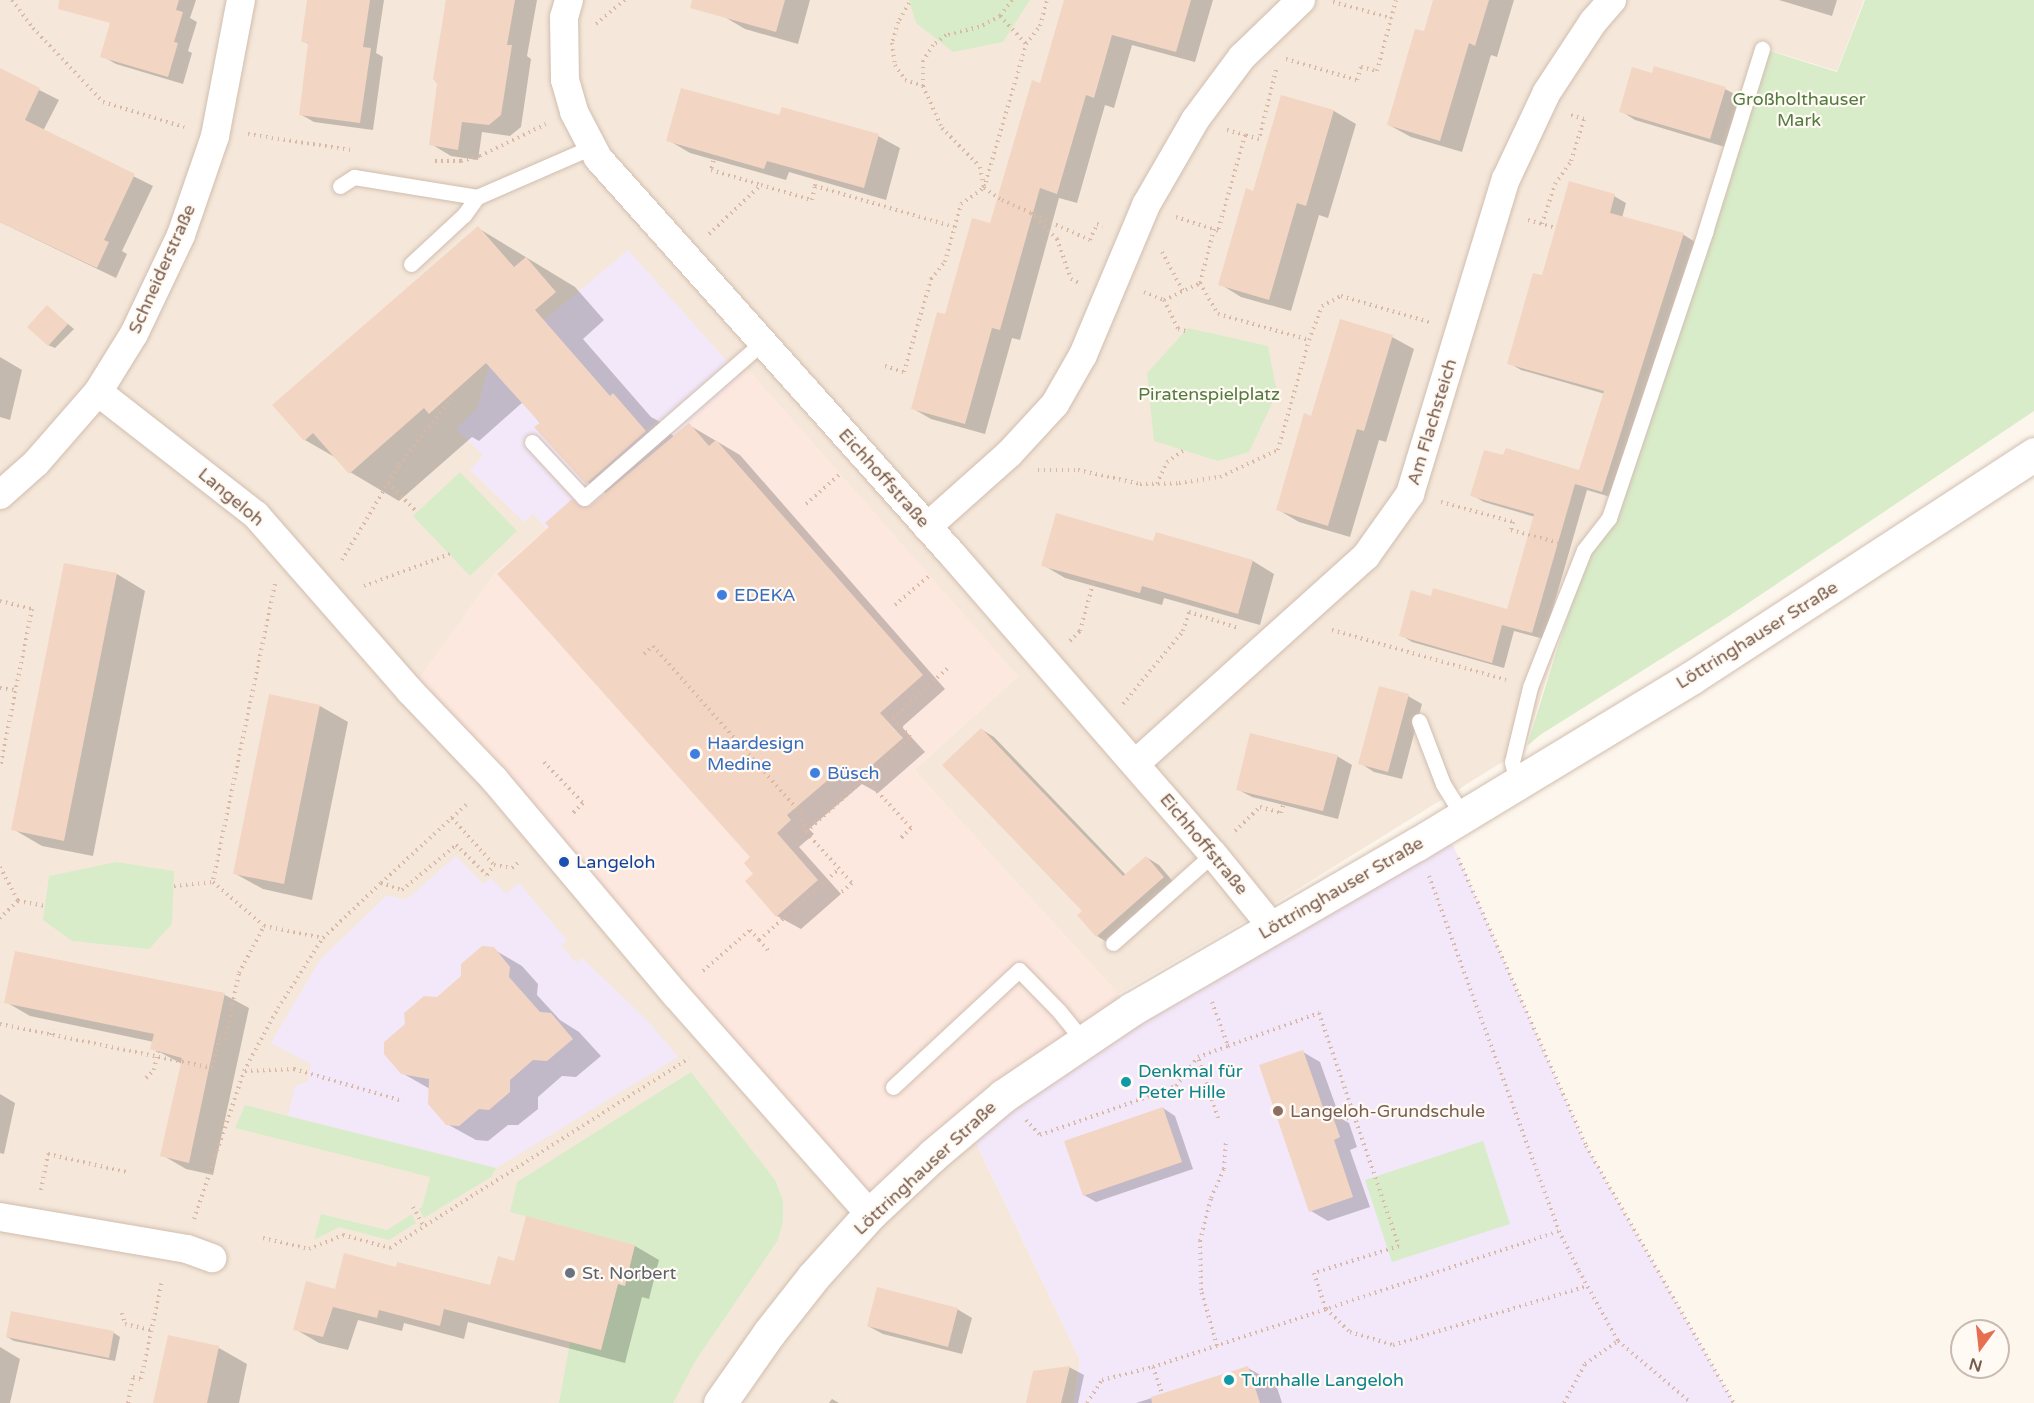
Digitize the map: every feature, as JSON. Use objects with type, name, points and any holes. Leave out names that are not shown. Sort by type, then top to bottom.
[{"type":"street","name":"Schneiderstraße","points":[[0,495],[36,463],[98,392],[134,334],[181,235],[215,136],[241,0]]},
{"type":"street","name":"Eichhoffstraße","points":[[569,0],[564,17],[565,80],[574,112],[598,158],[1136,764],[1274,928]]},
{"type":"street","points":[[927,527],[1009,454],[1055,404],[1083,355],[1146,205],[1195,120],[1242,57],[1300,0]]},
{"type":"street","name":"Am Flachsteich","points":[[1136,764],[1366,556],[1410,494],[1506,179],[1547,92],[1593,22],[1612,0]]},
{"type":"street","name":"Langeloh","points":[[98,392],[256,514],[410,691],[494,779],[683,1003],[870,1214]]},
{"type":"street","name":"Löttringhauser Straße","points":[[720,1403],[762,1341],[805,1287],[870,1214],[933,1155],[1003,1096],[1083,1041],[1179,982],[1417,844],[1691,678],[2034,454]]},
{"type":"street","points":[[0,1217],[199,1253]]},
{"type":"lane","points":[[1517,783],[1512,762],[1530,687],[1584,550],[1609,518],[1705,232],[1762,50]]},
{"type":"lane","points":[[411,264],[464,214],[477,197],[592,147]]},
{"type":"lane","points":[[340,186],[354,177],[477,197]]},
{"type":"lane","points":[[532,442],[585,498],[763,342]]},
{"type":"lane","points":[[1419,721],[1443,784],[1454,821]]},
{"type":"lane","points":[[1113,943],[1213,854]]},
{"type":"lane","points":[[893,1087],[1019,970],[1059,1011],[1083,1041]]},
{"type":"path","points":[[12,0],[33,28],[103,102],[185,127]]},
{"type":"path","points":[[591,28],[625,0]]},
{"type":"path","points":[[1012,0],[1000,16],[979,27],[946,34],[933,45],[923,61],[923,86],[942,128],[980,167],[984,188],[1002,200],[1090,240],[1097,224],[1106,227]]},
{"type":"path","points":[[885,366],[904,372],[931,279],[945,262],[961,204],[984,188],[1026,44],[1040,26],[1047,0]]},
{"type":"path","points":[[1327,0],[1391,18]]},
{"type":"path","points":[[1287,60],[1357,80],[1361,67],[1377,71],[1396,0]]},
{"type":"path","points":[[909,3],[898,22],[892,43],[895,65],[906,80],[923,86]]},
{"type":"path","points":[[1000,16],[1026,44]]},
{"type":"path","points":[[1236,133],[1258,139],[1277,68]]},
{"type":"path","points":[[1542,224],[1555,184],[1571,161],[1584,119],[1561,112]]},
{"type":"path","points":[[439,162],[480,156],[535,129]]},
{"type":"path","points":[[248,134],[328,147]]},
{"type":"path","points":[[1190,223],[1218,231],[1245,135]]},
{"type":"path","points":[[715,155],[711,170],[812,200],[818,175]]},
{"type":"path","points":[[706,236],[761,185]]},
{"type":"path","points":[[815,186],[954,228]]},
{"type":"path","points":[[1030,213],[1057,239],[1071,279],[1089,287]]},
{"type":"path","points":[[1518,217],[1556,228]]},
{"type":"path","points":[[1214,230],[1200,283],[1218,314],[1310,340]]},
{"type":"path","points":[[1159,245],[1184,291]]},
{"type":"path","points":[[1164,300],[1200,283]]},
{"type":"path","points":[[1134,288],[1164,300],[1178,329],[1186,331]]},
{"type":"path","points":[[1036,470],[1078,470],[1140,484],[1179,483],[1220,477],[1278,450],[1322,306],[1341,296],[1406,315]]},
{"type":"path","points":[[342,560],[388,483],[452,398]]},
{"type":"path","points":[[1157,484],[1167,462],[1184,450]]},
{"type":"path","points":[[806,504],[840,474]]},
{"type":"path","points":[[388,483],[417,512]]},
{"type":"path","points":[[1440,502],[1513,522],[1511,530],[1584,550]]},
{"type":"path","points":[[364,586],[450,554]]},
{"type":"path","points":[[895,605],[926,579]]},
{"type":"path","points":[[1067,643],[1080,631],[1094,580]]},
{"type":"path","points":[[213,882],[275,584]]},
{"type":"path","points":[[0,601],[32,609],[0,767]]},
{"type":"path","points":[[1122,705],[1183,631],[1189,612],[1274,639]]},
{"type":"path","points":[[1323,627],[1530,687]]},
{"type":"path","points":[[644,654],[653,646],[801,813],[806,832],[852,883],[838,895]]},
{"type":"path","points":[[806,832],[910,737],[893,718],[949,667]]},
{"type":"path","points":[[0,688],[15,690]]},
{"type":"path","points":[[544,762],[583,803],[571,815]]},
{"type":"path","points":[[866,777],[911,828],[899,840]]},
{"type":"path","points":[[1234,832],[1260,807],[1281,813],[1284,802]]},
{"type":"path","points":[[199,1253],[198,1202],[244,1071],[278,1008],[323,938],[467,804]]},
{"type":"path","points":[[452,818],[494,865],[512,868],[519,862]]},
{"type":"path","points":[[1454,821],[1586,1146],[1734,1403]]},
{"type":"path","points":[[1417,844],[1559,1231],[1618,1341],[1691,1403]]},
{"type":"path","points":[[381,883],[402,890],[456,845],[487,875],[494,865]]},
{"type":"path","points":[[0,867],[18,901]]},
{"type":"path","points":[[759,940],[839,869]]},
{"type":"path","points":[[174,886],[213,882],[264,926],[323,938]]},
{"type":"path","points":[[18,901],[45,906]]},
{"type":"path","points":[[0,918],[18,901]]},
{"type":"path","points":[[0,1024],[212,1068],[219,1039],[225,1040],[239,973],[264,926]]},
{"type":"path","points":[[703,971],[750,930],[771,954]]},
{"type":"path","points":[[1209,993],[1228,1046]]},
{"type":"path","points":[[1003,1096],[1040,1135],[1176,1086],[1198,1057],[1319,1013],[1356,1115],[1399,1246],[1314,1273],[1326,1309],[1350,1332],[1393,1345],[1587,1286]]},
{"type":"path","points":[[51,1035],[53,1029]]},
{"type":"path","points":[[146,1078],[154,1070],[158,1051]]},
{"type":"path","points":[[263,1238],[309,1250],[343,1235],[390,1248],[690,1057]]},
{"type":"path","points":[[1198,1057],[1218,1118]]},
{"type":"path","points":[[244,1071],[294,1069],[403,1101]]},
{"type":"path","points":[[1335,1123],[1356,1115]]},
{"type":"path","points":[[1217,1346],[1201,1290],[1200,1241],[1211,1198],[1224,1169],[1226,1142]]},
{"type":"path","points":[[41,1190],[48,1154],[126,1172]]},
{"type":"path","points":[[413,1207],[424,1227]]},
{"type":"path","points":[[1087,1403],[1102,1380],[1153,1367],[1559,1231]]},
{"type":"path","points":[[128,1403],[133,1377],[141,1379],[162,1281]]},
{"type":"path","points":[[122,1313],[125,1324],[151,1330]]},
{"type":"path","points":[[1564,1403],[1585,1364],[1618,1341]]},
{"type":"path","points":[[1153,1367],[1162,1393]]},
{"type":"shaded area","points":[[0,0],[1864,0],[1837,71],[1765,49],[1612,520],[1592,533],[1525,748],[1264,910],[1118,994],[914,770],[1018,676],[548,545],[538,536],[494,575],[411,691],[968,1126],[1080,1360],[1074,1403],[0,1403]]},
{"type":"shaded area","points":[[628,250],[740,376],[557,540],[533,514],[524,522],[470,470],[483,455],[456,429],[477,408],[489,366]]},
{"type":"shaded area","points":[[748,369],[1018,676],[914,770],[1132,1009],[870,1214],[410,691],[494,575],[539,535],[548,545]]},
{"type":"shaded area","name":"Langeloh-Grundschule","points":[[1445,827],[1586,1146],[1734,1403],[1074,1403],[1080,1360],[968,1126]]},
{"type":"shaded area","points":[[456,856],[483,884],[491,878],[506,894],[519,883],[567,940],[561,945],[576,963],[582,958],[648,1021],[678,1057],[496,1168],[288,1116],[295,1086],[307,1082],[311,1064],[271,1043],[320,960],[387,895],[406,900]]},
{"type":"green space","points":[[909,0],[1030,0],[1003,42],[953,52],[916,23]]},
{"type":"green space","name":"Großholthauser Mark","points":[[1865,0],[2034,0],[2034,411],[1726,618],[1540,735],[1527,746],[1593,534],[1613,520],[1767,50],[1837,72]]},
{"type":"green space","name":"Piratenspielplatz","points":[[1188,328],[1268,346],[1277,393],[1249,452],[1218,461],[1154,441],[1147,373]]},
{"type":"green space","points":[[460,472],[517,531],[470,576],[413,516]]},
{"type":"green space","points":[[116,862],[174,871],[172,924],[149,949],[72,941],[43,920],[49,876]]},
{"type":"green space","points":[[691,1072],[775,1180],[783,1201],[783,1221],[778,1240],[696,1360],[673,1403],[559,1403],[570,1342],[601,1350],[618,1284],[625,1286],[635,1245],[510,1212],[517,1182]]},
{"type":"green space","points":[[245,1105],[496,1168],[491,1177],[424,1218],[419,1209],[422,1207],[430,1177],[235,1128]]},
{"type":"green space","points":[[1483,1141],[1510,1224],[1392,1262],[1365,1180]]},
{"type":"green space","points":[[321,1214],[387,1230],[412,1214],[416,1223],[389,1240],[339,1227],[314,1240]]},
{"type":"building","points":[[59,0],[179,0],[176,10],[183,12],[174,42],[178,43],[168,77],[100,57],[110,23],[58,9]]},
{"type":"building","points":[[307,0],[370,0],[363,47],[371,48],[360,123],[299,115],[308,43],[301,42]]},
{"type":"building","points":[[446,0],[515,0],[507,45],[512,45],[501,115],[489,125],[462,122],[458,150],[429,145],[437,84],[433,79]]},
{"type":"building","points":[[692,0],[785,0],[776,32],[690,8]]},
{"type":"building","points":[[1064,0],[1191,0],[1176,52],[1112,35],[1094,98],[1086,95],[1057,194],[1040,188],[1000,330],[992,328],[965,424],[911,409],[937,312],[945,314],[972,218],[990,223],[1032,80],[1040,83]]},
{"type":"building","points":[[1433,0],[1489,0],[1475,46],[1469,43],[1440,141],[1387,125],[1415,29],[1424,31]]},
{"type":"building","points":[[1654,66],[1726,87],[1710,139],[1619,112],[1632,67],[1652,73]]},
{"type":"building","points":[[0,68],[40,88],[25,120],[135,174],[104,240],[109,242],[97,268],[0,222]]},
{"type":"building","points":[[681,88],[779,115],[782,107],[879,134],[864,188],[767,161],[764,169],[666,141]]},
{"type":"building","points":[[1281,95],[1334,110],[1306,206],[1297,203],[1269,300],[1218,285],[1246,188],[1253,191]]},
{"type":"building","points":[[1569,181],[1615,194],[1610,213],[1684,233],[1602,492],[1575,484],[1532,633],[1502,625],[1492,663],[1399,636],[1411,590],[1431,596],[1433,588],[1507,609],[1534,514],[1470,496],[1484,450],[1503,455],[1506,448],[1579,470],[1604,391],[1507,364],[1533,273],[1542,275]]},
{"type":"building","points":[[478,226],[514,267],[526,257],[556,292],[535,310],[610,396],[613,393],[646,431],[586,484],[534,427],[540,423],[486,363],[429,414],[424,408],[349,474],[313,433],[304,441],[272,405]]},
{"type":"building","points":[[47,305],[68,324],[48,346],[27,327]]},
{"type":"building","points":[[1340,319],[1393,335],[1364,431],[1357,429],[1328,526],[1276,510],[1304,413],[1311,416]]},
{"type":"building","points":[[689,423],[709,446],[716,440],[923,675],[880,713],[903,738],[854,781],[842,768],[787,815],[791,820],[777,833],[818,880],[776,917],[745,881],[753,874],[744,863],[750,857],[497,574],[549,527],[545,523],[572,499],[581,507],[590,506]]},
{"type":"building","points":[[1056,513],[1153,541],[1156,532],[1253,560],[1238,614],[1142,586],[1140,593],[1041,566]]},
{"type":"building","points":[[64,563],[117,573],[64,841],[11,830]]},
{"type":"building","points":[[1379,686],[1409,694],[1388,772],[1358,764]]},
{"type":"building","points":[[269,694],[320,705],[284,884],[233,874]]},
{"type":"building","points":[[981,728],[1123,876],[1146,856],[1164,877],[1096,937],[1077,915],[1082,911],[942,765]]},
{"type":"building","points":[[1250,733],[1338,755],[1323,811],[1236,790]]},
{"type":"building","points":[[482,946],[494,947],[510,967],[509,977],[540,1012],[551,1013],[573,1039],[547,1061],[533,1060],[510,1080],[510,1092],[489,1110],[479,1109],[459,1126],[446,1125],[428,1104],[429,1079],[401,1074],[384,1054],[384,1042],[405,1024],[404,1013],[424,996],[437,997],[461,976],[461,964]]},
{"type":"building","points":[[15,951],[225,993],[189,1163],[160,1156],[182,1058],[150,1049],[154,1034],[4,1003]]},
{"type":"building","points":[[1303,1050],[1325,1113],[1331,1111],[1340,1137],[1334,1140],[1353,1197],[1309,1212],[1259,1065]]},
{"type":"building","points":[[1163,1107],[1182,1162],[1083,1196],[1064,1141]]},
{"type":"building","points":[[526,1216],[635,1245],[625,1286],[618,1284],[601,1350],[444,1309],[440,1326],[379,1310],[377,1318],[333,1307],[323,1337],[293,1330],[306,1281],[335,1289],[344,1253],[396,1267],[397,1262],[490,1285],[498,1256],[514,1261]]},
{"type":"building","points":[[877,1287],[958,1308],[948,1347],[867,1326]]},
{"type":"building","points":[[11,1311],[114,1331],[109,1358],[6,1337]]},
{"type":"building","points":[[168,1335],[219,1346],[207,1403],[153,1403]]},
{"type":"building","points":[[1070,1366],[1061,1403],[1026,1403],[1033,1371]]},
{"type":"building","name":"Turnhalle Langeloh","points":[[1248,1366],[1260,1403],[1152,1403],[1151,1397]]},
{"type":"place","name":"EDEKA","points":[[722,595]]},
{"type":"place","name":"Haardesign Medine","points":[[695,754]]},
{"type":"place","name":"Büsch","points":[[815,773]]},
{"type":"place","name":"Langeloh","points":[[564,862]]},
{"type":"place","name":"Denkmal für Peter Hille","points":[[1126,1082]]},
{"type":"place","name":"Langeloh-Grundschule","points":[[1278,1111]]},
{"type":"place","name":"St. Norbert","points":[[570,1273]]},
{"type":"place","name":"Turnhalle Langeloh","points":[[1229,1380]]}]
